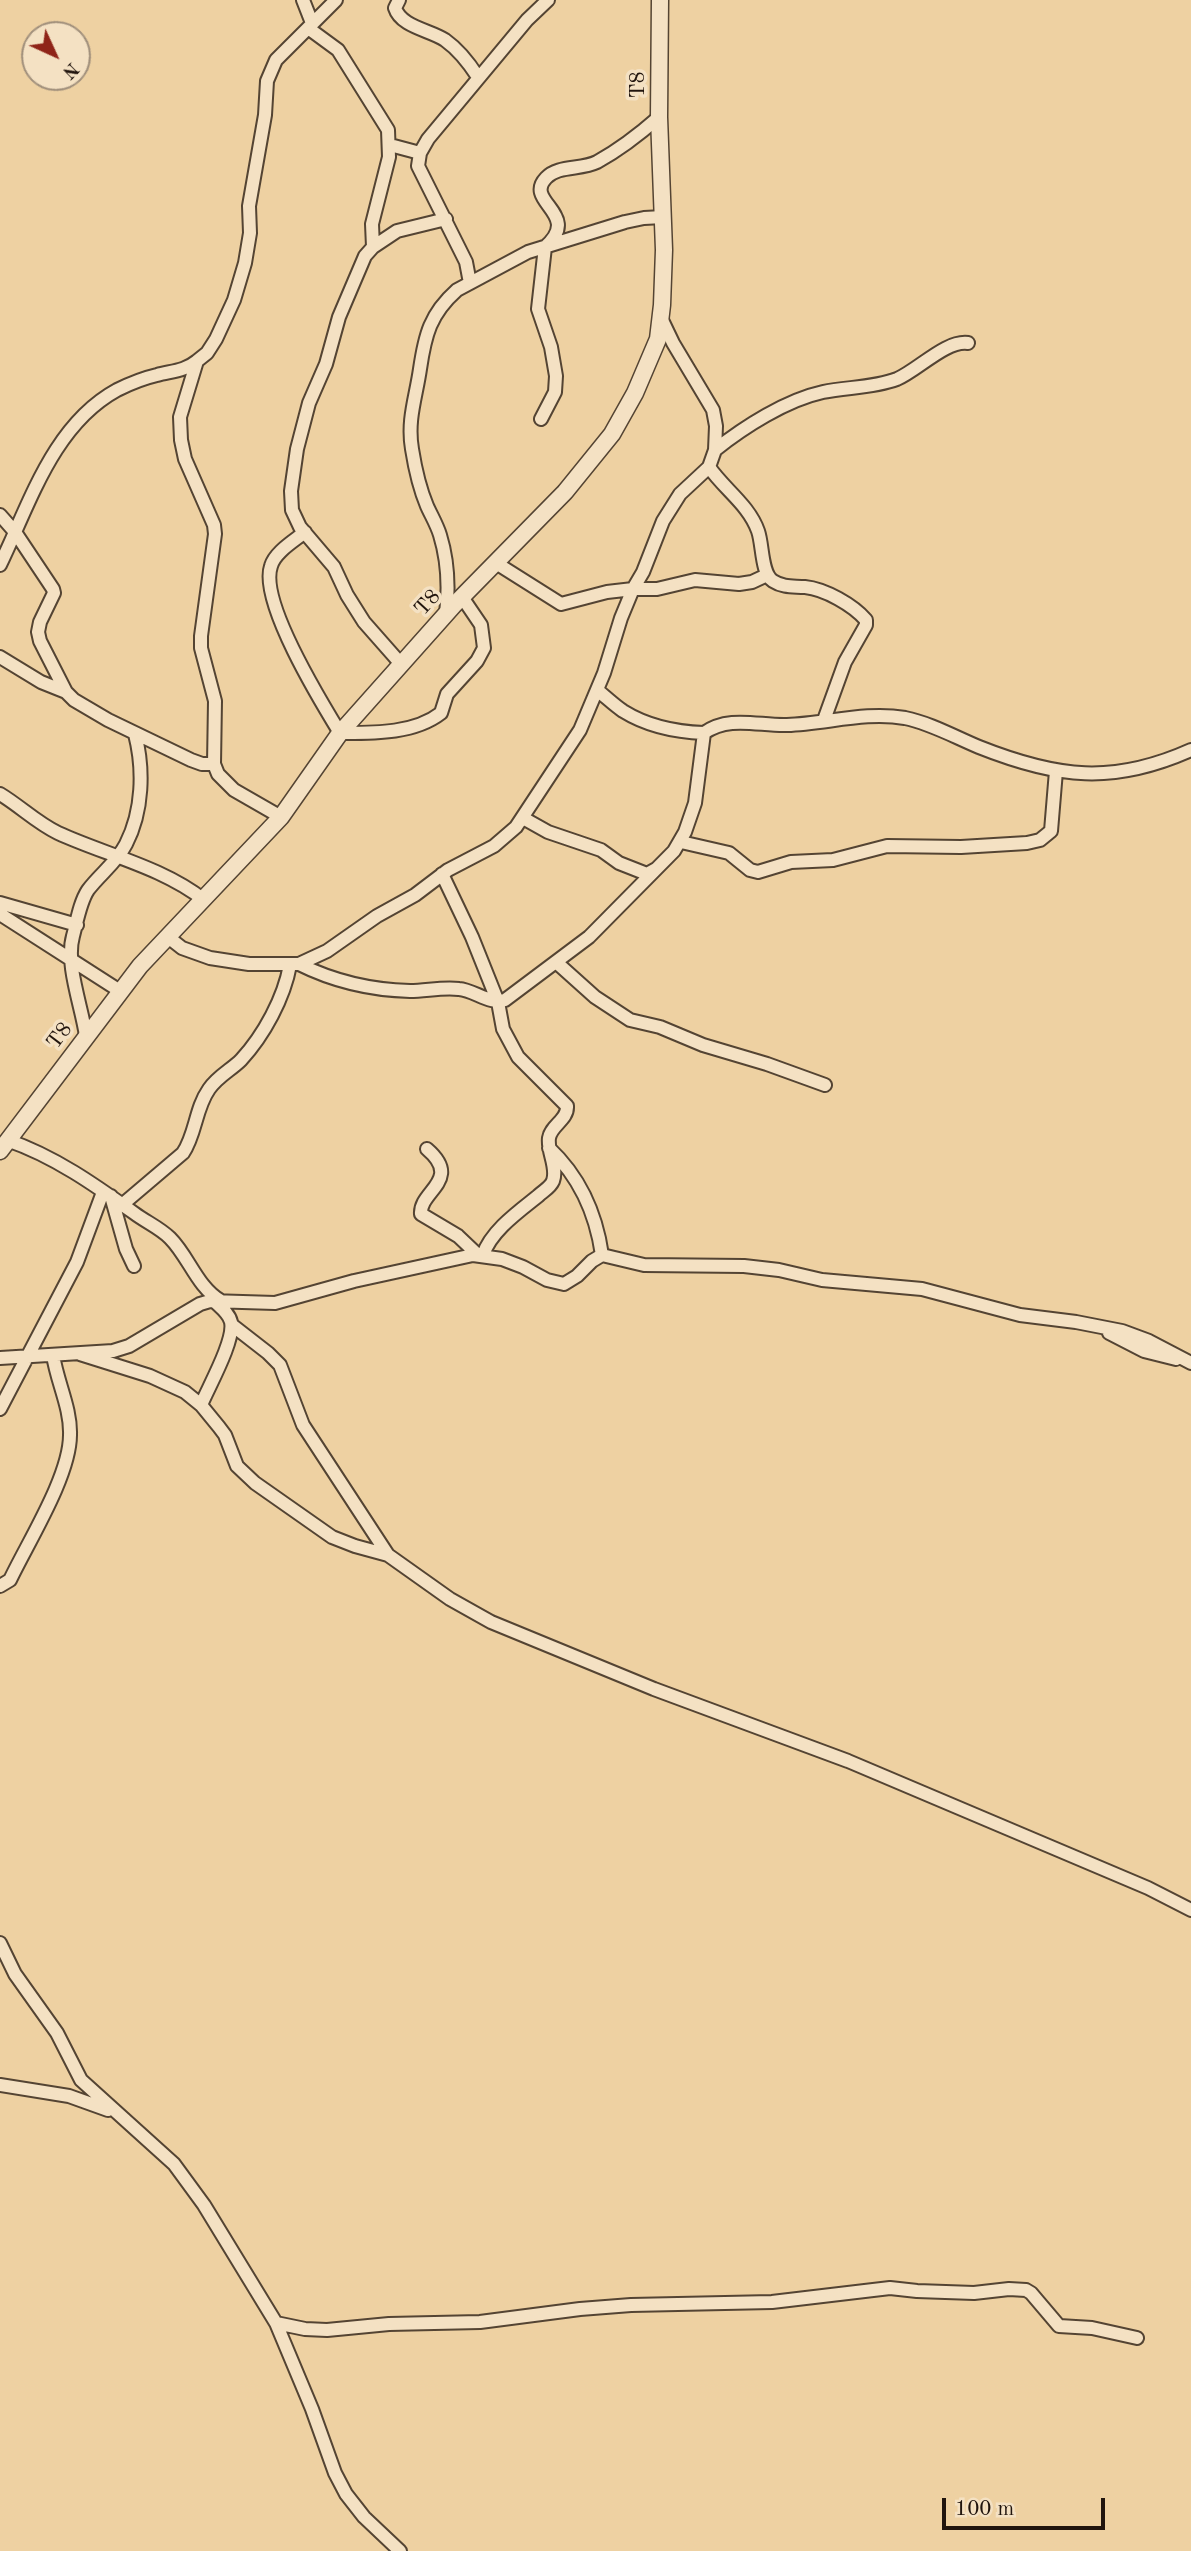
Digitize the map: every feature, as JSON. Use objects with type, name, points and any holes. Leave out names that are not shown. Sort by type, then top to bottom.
[{"type":"street","points":[[303,0],[310,25],[335,46],[348,62],[388,131],[390,145],[386,175],[372,224],[373,247]]},
{"type":"street","points":[[0,565],[54,455],[82,415],[120,389],[188,368],[208,353],[220,331],[246,263],[250,233],[249,206],[265,115],[267,81],[275,60],[336,0]]},
{"type":"street","points":[[399,0],[394,8],[401,19],[444,40],[464,57],[478,77]]},
{"type":"street","points":[[470,284],[466,262],[421,174],[418,166],[420,153],[428,139],[478,77],[495,62],[527,20],[548,0]]},
{"type":"street","name":"T8","points":[[2,1143],[120,991],[281,817],[340,733],[446,614],[565,492],[612,434],[646,371],[658,339],[661,318],[663,217],[659,117],[660,0]]},
{"type":"street","points":[[541,419],[555,391],[556,376],[551,347],[538,309],[545,247],[556,238],[559,224],[558,217],[541,196],[540,189],[544,179],[556,170],[597,162],[659,117]]},
{"type":"street","points":[[390,145],[420,153]]},
{"type":"street","points":[[446,614],[449,589],[444,552],[418,479],[411,446],[410,417],[425,334],[430,323],[448,298],[527,252],[625,222],[663,217]]},
{"type":"street","points":[[401,664],[359,615],[334,567],[296,519],[290,503],[297,449],[309,403],[326,364],[339,317],[365,256],[373,247],[397,231],[446,219]]},
{"type":"street","points":[[123,1204],[183,1153],[208,1090],[243,1057],[277,1006],[294,965],[327,951],[376,916],[415,895],[442,874],[494,846],[523,818],[571,747],[604,673],[621,618],[643,572],[655,537],[670,507],[709,467],[715,450],[716,426],[713,410],[661,318]]},
{"type":"street","points":[[715,450],[742,429],[797,399],[825,392],[867,387],[895,379],[914,371],[954,344],[968,343]]},
{"type":"street","points":[[197,361],[180,418],[185,458],[214,525],[215,534],[201,636],[201,648],[215,701],[214,764],[225,783],[281,817]]},
{"type":"street","points":[[709,467],[750,514],[761,543],[766,575]]},
{"type":"street","points":[[0,515],[15,532],[53,589],[54,593],[38,632],[66,692]]},
{"type":"street","points":[[306,533],[271,563],[270,581],[279,614],[303,672],[340,733],[377,733],[415,726],[441,713],[447,694],[477,661],[484,648],[481,625],[462,597]]},
{"type":"street","points":[[496,563],[561,604],[607,592],[657,589],[695,580],[739,584],[766,575],[783,585],[819,590],[852,608],[866,621],[845,662],[824,720]]},
{"type":"street","points":[[0,657],[41,682],[66,692],[88,709],[135,734],[191,760],[214,764]]},
{"type":"street","points":[[597,690],[622,711],[654,726],[683,732],[704,733],[712,727],[732,723],[788,725],[870,717],[904,718],[989,751],[1056,771],[1106,774],[1131,771],[1149,767],[1191,750]]},
{"type":"street","points":[[168,937],[182,947],[210,958],[240,963],[294,965],[365,986],[410,991],[462,989],[498,1002],[519,991],[598,929],[681,842],[695,803],[704,733]]},
{"type":"street","points":[[86,1036],[71,961],[72,937],[86,893],[127,843],[139,793],[141,758],[135,734]]},
{"type":"street","points":[[681,842],[729,853],[750,870],[758,872],[791,862],[833,860],[887,846],[961,847],[1027,843],[1040,840],[1052,831],[1056,771]]},
{"type":"street","points":[[0,794],[51,830],[169,878],[204,900]]},
{"type":"street","points":[[523,818],[548,831],[601,850],[619,863],[636,870],[647,874],[656,869]]},
{"type":"street","points":[[442,874],[472,937],[498,1002],[503,1029],[522,1063],[567,1106],[564,1118],[555,1125],[550,1136],[549,1147],[554,1170],[551,1184],[495,1235],[480,1255]]},
{"type":"street","points":[[0,903],[76,926]]},
{"type":"street","points":[[0,914],[120,991]]},
{"type":"street","points":[[556,962],[596,997],[629,1020],[660,1027],[703,1045],[825,1085]]},
{"type":"street","points":[[2,1143],[41,1154],[123,1204],[167,1235],[231,1321],[280,1365],[303,1425],[388,1555]]},
{"type":"street","points":[[549,1147],[575,1177],[590,1204],[603,1255]]},
{"type":"street","points":[[427,1149],[439,1163],[441,1171],[435,1190],[422,1205],[421,1214],[458,1236],[480,1255]]},
{"type":"street","points":[[107,1194],[134,1266]]},
{"type":"street","points":[[0,1409],[77,1262],[107,1194]]},
{"type":"street","points":[[0,1358],[122,1349],[201,1304],[217,1301],[275,1303],[354,1281],[480,1255],[513,1262],[556,1284],[570,1282],[592,1261],[603,1255],[643,1265],[744,1266],[779,1270],[822,1280],[947,1294],[1020,1315],[1122,1331],[1149,1340],[1187,1361]]},
{"type":"street","points":[[201,1405],[227,1345],[231,1321],[248,1303]]},
{"type":"street","points":[[80,1354],[168,1383],[186,1392],[201,1405],[225,1435],[237,1466],[249,1479],[332,1537],[388,1555],[456,1604],[507,1630],[750,1726],[848,1761],[1148,1888],[1191,1910]]},
{"type":"street","points":[[0,1586],[10,1580],[51,1498],[69,1447],[70,1424],[53,1355]]},
{"type":"street","points":[[0,1943],[21,1984],[57,2033],[75,2073],[91,2091],[158,2148],[185,2176],[276,2323],[335,2473],[346,2494],[364,2517],[400,2551]]},
{"type":"street","points":[[0,2085],[69,2096],[117,2113]]},
{"type":"street","points":[[276,2323],[294,2328],[327,2330],[389,2324],[480,2322],[631,2305],[772,2302],[866,2289],[974,2293],[1009,2289],[1031,2293],[1059,2326],[1093,2328],[1137,2338]]}]
